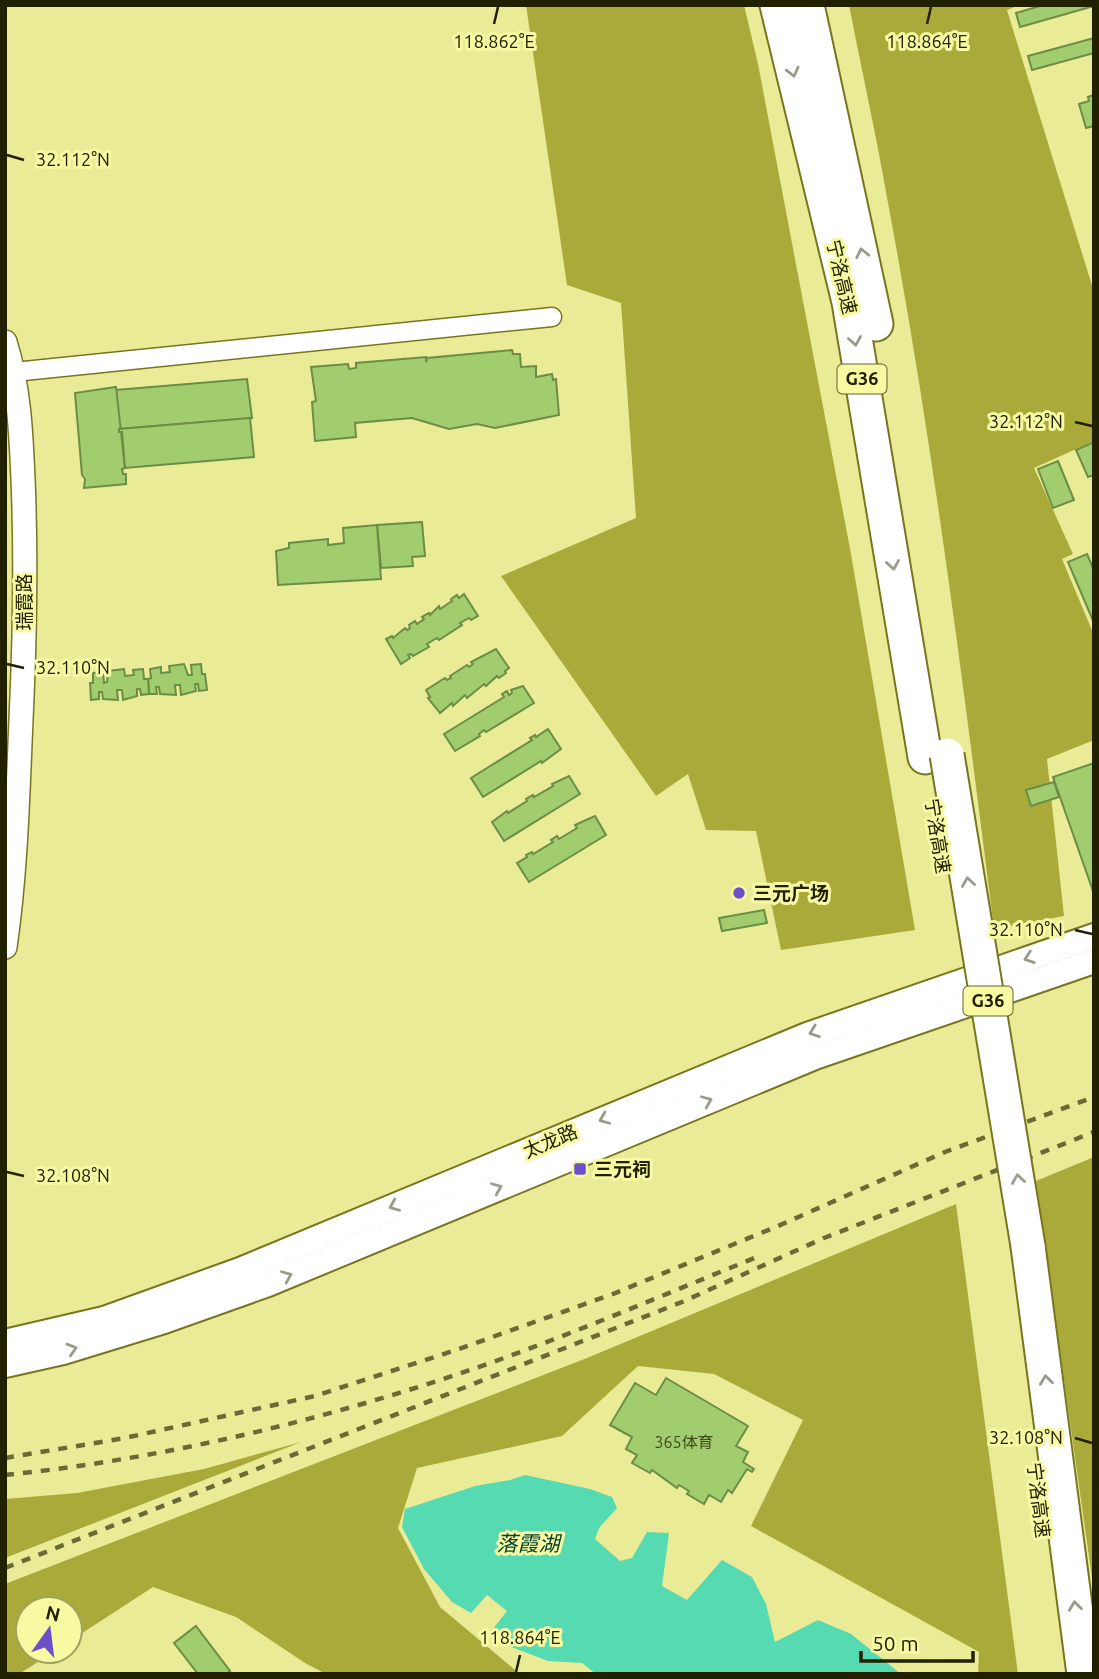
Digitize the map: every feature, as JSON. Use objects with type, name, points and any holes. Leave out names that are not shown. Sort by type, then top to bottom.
[{"type":"highway","name":"宁洛高速","points":[[777,5],[849,302],[936,756]]},
{"type":"highway","name":"宁洛高速","points":[[807,5],[870,294],[936,756],[1084,1674]]},
{"type":"highway","name":"宁洛高速","points":[[1017,1248],[1061,1674]]},
{"type":"main road","name":"太龙路","points":[[5,1342],[104,1319],[240,1270],[807,1035],[1094,936]]},
{"type":"main road","name":"太龙路","points":[[5,1365],[114,1337],[268,1283],[815,1057],[1094,961]]},
{"type":"main road","points":[[5,1324],[33,1336]]},
{"type":"street","points":[[14,372],[552,317]]},
{"type":"street","name":"瑞霞路","points":[[5,342],[14,372],[25,514],[24,634],[14,867],[5,947]]},
{"type":"shaded area","points":[[526,5],[744,5],[758,64],[851,554],[915,930],[781,950],[756,831],[706,830],[688,774],[656,796],[501,576],[636,518],[621,303],[567,285]]},
{"type":"shaded area","points":[[849,5],[1020,5],[1007,10],[1094,292],[1094,441],[1034,468],[1073,554],[1062,559],[1094,635],[1094,740],[1047,759],[1064,916],[994,929],[918,375],[882,168]]},
{"type":"shaded area","points":[[1094,1157],[1094,1592],[1036,1181]]},
{"type":"shaded area","points":[[956,1204],[1018,1674],[978,1674],[979,1652],[751,1526],[803,1420],[714,1374],[638,1366],[562,1436],[417,1468],[398,1528],[440,1607],[520,1674],[326,1674],[236,1617],[153,1587],[84,1632],[84,1595],[14,1595],[14,1665],[33,1665],[19,1674],[5,1674],[5,1584],[587,1358]]},
{"type":"shaded area","points":[[301,1442],[5,1558],[5,1499],[77,1493],[204,1469]]},
{"type":"water","name":"落霞湖","points":[[525,1475],[590,1489],[612,1497],[617,1508],[599,1528],[595,1539],[620,1561],[632,1558],[647,1532],[669,1533],[662,1586],[687,1600],[722,1560],[752,1577],[766,1604],[775,1642],[818,1620],[851,1634],[901,1674],[596,1674],[582,1663],[548,1661],[506,1645],[493,1629],[507,1611],[487,1595],[471,1613],[452,1602],[424,1569],[402,1527],[405,1509],[475,1486]]},
{"type":"building","points":[[1043,5],[1094,6],[1020,27],[1016,13]]},
{"type":"building","points":[[1094,38],[1094,53],[1032,70],[1028,56]]},
{"type":"building","points":[[1094,95],[1094,126],[1086,128],[1079,104],[1089,101],[1088,97]]},
{"type":"building","points":[[512,350],[513,354],[520,354],[521,367],[536,366],[536,377],[552,374],[553,380],[556,379],[559,415],[495,428],[477,424],[449,429],[412,418],[355,423],[356,437],[315,441],[312,402],[316,401],[311,367],[348,364],[349,369],[356,368],[356,363],[426,357],[426,362],[427,358]]},
{"type":"building","points":[[247,379],[252,418],[119,429],[116,390]]},
{"type":"building","points":[[116,387],[125,468],[122,469],[123,474],[126,474],[126,484],[84,488],[75,393]]},
{"type":"building","points":[[250,418],[254,457],[125,468],[122,432],[119,432],[119,429]]},
{"type":"building","points":[[1094,442],[1094,475],[1088,477],[1076,450]]},
{"type":"building","points":[[1058,461],[1074,500],[1053,508],[1038,469]]},
{"type":"building","points":[[422,522],[425,556],[412,557],[413,566],[381,568],[377,525]]},
{"type":"building","points":[[377,525],[381,579],[278,585],[276,551],[289,548],[289,543],[328,539],[328,545],[344,543],[343,528]]},
{"type":"building","points":[[1087,554],[1094,570],[1094,623],[1068,562]]},
{"type":"building","points":[[464,594],[478,616],[460,623],[462,625],[439,640],[437,638],[427,644],[429,647],[413,656],[408,655],[410,658],[401,664],[386,639],[392,636],[393,638],[405,628],[407,630],[415,621],[417,624],[424,619],[422,617],[429,613],[430,615],[439,606],[440,609],[457,595],[459,598]]},
{"type":"building","points":[[496,649],[509,668],[506,673],[499,678],[497,676],[486,686],[484,684],[467,698],[465,695],[440,713],[428,698],[430,697],[426,690],[445,678],[451,678],[450,676],[467,665],[469,667],[473,664],[471,662]]},
{"type":"building","points":[[184,664],[188,675],[192,675],[191,665],[201,664],[207,690],[199,691],[198,684],[195,684],[196,691],[181,695],[180,685],[175,685],[176,695],[160,694],[159,687],[156,687],[157,694],[149,694],[150,669],[161,667],[161,673],[170,672],[169,666]]},
{"type":"building","points":[[124,669],[125,676],[134,675],[133,670],[143,669],[144,679],[148,679],[149,694],[141,695],[140,689],[137,689],[137,696],[123,700],[122,690],[117,690],[118,700],[103,699],[102,692],[99,692],[99,699],[91,700],[90,683],[93,683],[93,673],[103,672],[104,683],[107,682],[108,671]]},
{"type":"building","points":[[523,686],[534,703],[486,732],[484,730],[480,736],[455,751],[444,734],[504,697],[502,694],[507,691],[509,695],[511,690]]},
{"type":"building","points":[[548,729],[561,749],[483,797],[471,778]]},
{"type":"building","points":[[1094,763],[1094,894],[1053,777]]},
{"type":"building","points":[[569,776],[580,794],[504,841],[492,822],[527,801],[526,799]]},
{"type":"building","points":[[1054,782],[1059,797],[1031,806],[1026,790]]},
{"type":"building","points":[[595,816],[606,835],[529,882],[517,863],[527,857],[526,855],[532,852],[533,854],[553,842],[551,840],[557,836],[559,839],[577,828],[575,825]]},
{"type":"building","points":[[764,910],[767,923],[722,931],[719,918]]},
{"type":"building","points":[[666,1378],[748,1426],[736,1446],[748,1452],[743,1462],[754,1469],[752,1472],[747,1469],[732,1493],[728,1490],[721,1502],[709,1495],[704,1504],[687,1494],[689,1491],[679,1485],[677,1488],[652,1470],[650,1473],[632,1463],[637,1455],[626,1449],[632,1437],[610,1425],[635,1383],[656,1395]]},
{"type":"building","points":[[196,1626],[230,1671],[227,1674],[198,1674],[174,1643]]},
{"type":"railway","points":[[5,1458],[125,1438],[315,1396],[456,1350],[613,1294],[778,1226],[945,1152],[1094,1097]]},
{"type":"railway","points":[[5,1568],[682,1302],[824,1238],[1094,1132]]},
{"type":"railway","points":[[5,1475],[182,1448],[241,1436],[356,1406],[507,1357],[762,1255]]},
{"type":"place","name":"三元广场","points":[[739,893]]},
{"type":"place","name":"三元祠","points":[[580,1169]]}]
